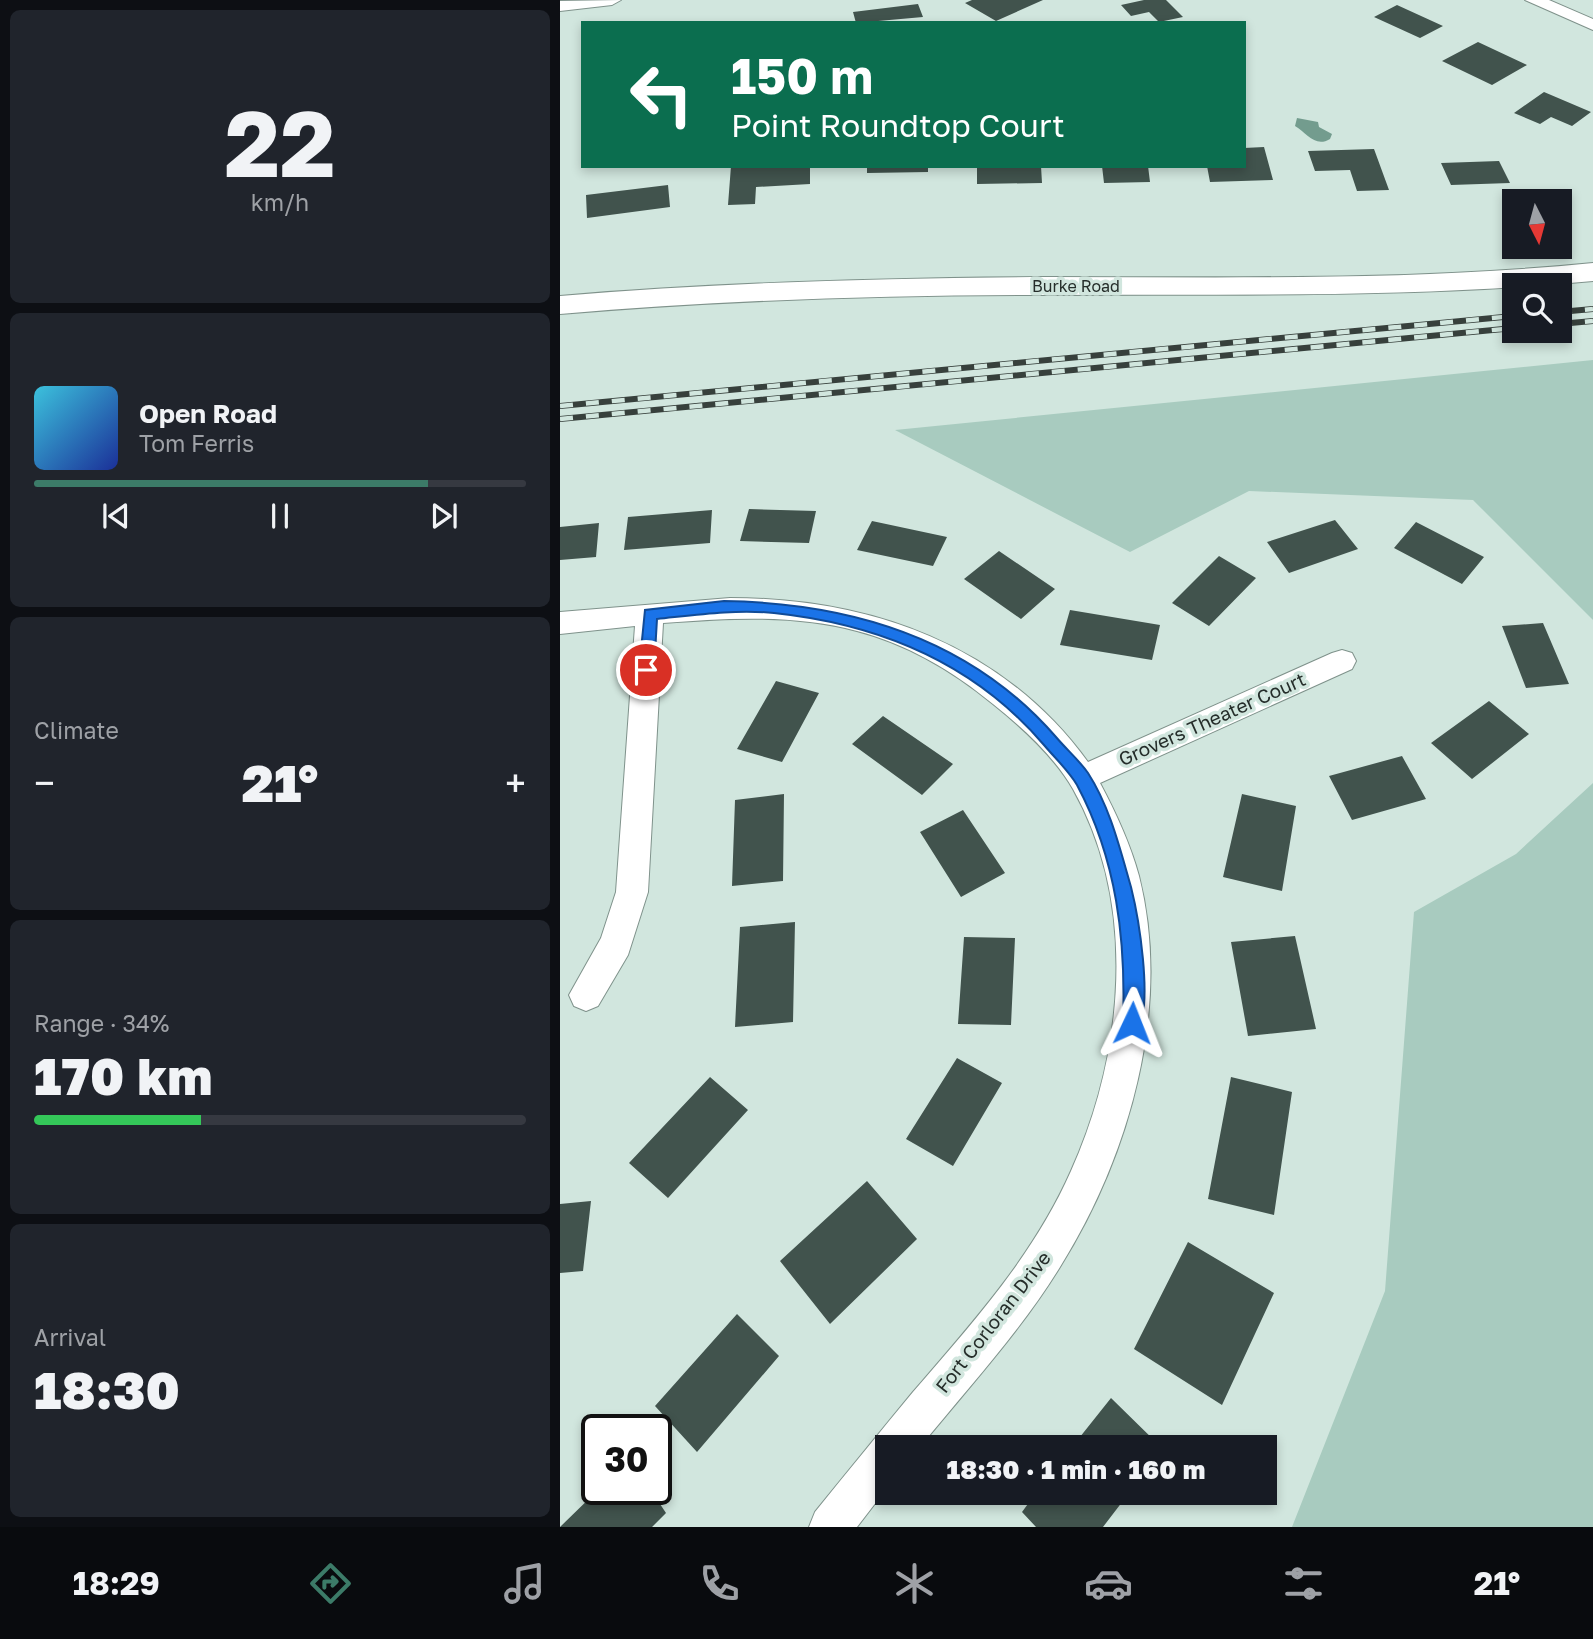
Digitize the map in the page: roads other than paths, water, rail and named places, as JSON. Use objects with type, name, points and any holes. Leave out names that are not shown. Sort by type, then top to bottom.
[{"type":"street","points":[[560,6],[612,0]]},
{"type":"street","points":[[1534,0],[1593,25]]},
{"type":"street","name":"Burke Road","points":[[560,305],[727,292],[917,287],[1374,287],[1593,272]]},
{"type":"street","name":"Fort Corloran Drive","points":[[560,623],[724,606],[772,607],[833,616],[892,632],[946,655],[991,684],[1032,720],[1082,778],[1114,851],[1129,913],[1134,963],[1133,1011],[1123,1079],[1094,1164],[1056,1238],[1023,1287],[904,1435]]},
{"type":"street","points":[[586,995],[616,944],[632,892],[650,614]]},
{"type":"street","name":"Grovers Theater Court","points":[[1082,778],[1342,661]]},
{"type":"street","points":[[830,1527],[875,1471]]},
{"type":"railway","points":[[1572,311],[1593,309]]},
{"type":"railway","points":[[560,406],[1502,317]]},
{"type":"railway","points":[[1572,323],[1593,321]]},
{"type":"railway","points":[[560,419],[1502,329]]}]
